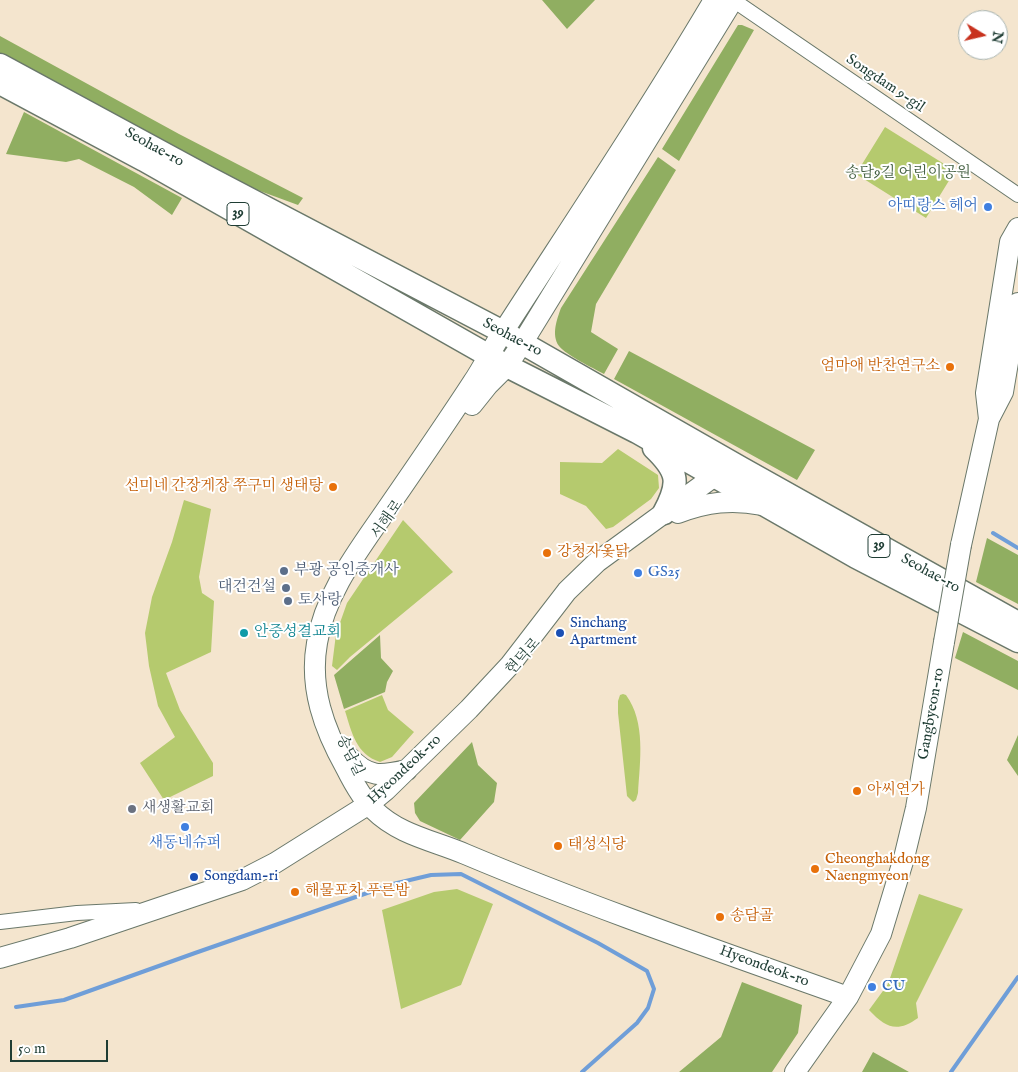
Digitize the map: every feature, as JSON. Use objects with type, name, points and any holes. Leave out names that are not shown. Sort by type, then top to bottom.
[{"type":"main road","points":[[498,361],[503,332],[650,107],[714,0]]},
{"type":"main road","points":[[375,807],[353,781],[334,748],[316,695],[316,644],[333,594],[353,558],[476,378],[523,342],[733,0]]},
{"type":"main road","name":"Seohae-ro","points":[[0,65],[205,176],[523,342],[728,472],[764,505],[856,558],[1018,641]]},
{"type":"main road","name":"Seohae-ro","points":[[0,83],[144,160],[498,361],[637,432],[728,472],[1018,623]]},
{"type":"main road","name":"Gangbyeon-ro","points":[[989,420],[986,393],[1010,242],[1018,228]]},
{"type":"main road","name":"Gangbyeon-ro","points":[[795,1072],[848,996],[881,934],[904,858],[916,808],[961,545],[989,420],[1003,392],[1018,304]]},
{"type":"main road","name":"서해로","points":[[324,698],[322,648],[325,628],[338,596],[355,568],[432,458],[488,385],[498,361]]},
{"type":"main road","points":[[637,432],[667,460],[675,473],[671,513],[714,502],[745,501],[764,505]]},
{"type":"main road","name":"Hyeondeok-ro","points":[[728,472],[671,513],[597,562],[566,591],[510,665],[469,709],[407,770],[375,807],[411,834],[455,849],[614,913],[848,996]]},
{"type":"main road","name":"현덕로","points":[[157,909],[242,880],[375,807],[522,660],[584,589],[671,513]]},
{"type":"main road","name":"송담길","points":[[324,698],[339,738],[375,807]]},
{"type":"main road","points":[[349,757],[368,772],[379,775],[407,770]]},
{"type":"main road","points":[[0,958],[70,938],[157,909]]},
{"type":"street","name":"Songdam 9-gil","points":[[733,0],[1018,194]]},
{"type":"street","points":[[0,922],[77,914],[157,909]]},
{"type":"green space","points":[[542,0],[595,0],[567,29]]},
{"type":"green space","points":[[738,25],[754,30],[679,161],[662,149]]},
{"type":"green space","points":[[0,36],[179,134],[303,198],[298,205],[230,180],[0,55]]},
{"type":"green space","points":[[24,112],[182,198],[172,215],[134,187],[79,159],[66,162],[6,154]]},
{"type":"green space","name":"송담9길 어린이공원","points":[[885,127],[949,167],[950,179],[926,218],[856,174]]},
{"type":"green space","points":[[658,157],[676,170],[596,304],[591,332],[618,349],[604,374],[562,350],[555,337],[556,322],[561,308]]},
{"type":"green space","points":[[629,351],[815,450],[797,480],[614,379]]},
{"type":"green space","points":[[618,449],[658,475],[659,488],[651,499],[613,527],[606,529],[586,506],[560,494],[560,462],[602,463]]},
{"type":"green space","points":[[184,500],[211,509],[199,577],[202,593],[214,601],[211,652],[166,673],[180,710],[213,763],[213,776],[164,800],[140,763],[175,737],[158,706],[149,666],[145,633],[152,597],[172,542]]},
{"type":"green space","points":[[403,520],[453,572],[350,657],[337,670],[332,666],[336,634],[347,603]]},
{"type":"green space","points":[[987,538],[1018,555],[1018,604],[976,582]]},
{"type":"green space","points":[[963,632],[1018,661],[1018,690],[955,658]]},
{"type":"green space","points":[[380,635],[381,658],[393,671],[387,682],[385,692],[344,709],[334,675]]},
{"type":"green space","points":[[382,695],[388,710],[414,732],[392,757],[380,762],[365,754],[360,748],[353,735],[345,711]]},
{"type":"green space","points":[[620,695],[626,695],[632,706],[637,717],[639,729],[638,793],[636,800],[633,802],[627,796],[618,713],[618,701]]},
{"type":"green space","points":[[1018,735],[1018,776],[1007,760]]},
{"type":"green space","points":[[472,742],[478,765],[497,783],[494,802],[460,840],[420,821],[415,813],[414,803]]},
{"type":"green space","points":[[457,889],[493,904],[461,985],[401,1009],[382,910],[434,892]]},
{"type":"green space","points":[[919,894],[963,909],[916,1003],[918,1018],[904,1026],[892,1026],[881,1021],[869,1010],[888,984]]},
{"type":"green space","points":[[742,982],[802,1005],[798,1033],[772,1072],[679,1072],[721,1037]]},
{"type":"green space","points":[[873,1052],[909,1072],[862,1072]]},
{"type":"waterway","points":[[993,533],[1018,548]]},
{"type":"waterway","points":[[16,1007],[64,1000],[393,884],[431,875],[461,874],[598,943],[647,971],[654,989],[648,1008],[637,1023],[582,1072]]},
{"type":"waterway","points":[[951,1072],[1018,977]]},
{"type":"place","name":"아띠랑스 헤어","points":[[988,207]]},
{"type":"place","name":"엄마애 반찬연구소","points":[[950,367]]},
{"type":"place","name":"선미네 간장게장 쭈구미 생태탕","points":[[333,487]]},
{"type":"place","name":"강청자옻닭","points":[[547,553]]},
{"type":"place","name":"부광 공인중개사","points":[[284,571]]},
{"type":"place","name":"GS25","points":[[638,573]]},
{"type":"place","name":"대건건설","points":[[286,588]]},
{"type":"place","name":"토사랑","points":[[288,601]]},
{"type":"place","name":"안중성결교회","points":[[244,633]]},
{"type":"place","name":"Sinchang Apartment","points":[[560,633]]},
{"type":"place","name":"아씨연가","points":[[857,791]]},
{"type":"place","name":"새생활교회","points":[[132,809]]},
{"type":"place","name":"새동네슈퍼","points":[[185,827]]},
{"type":"place","name":"태성식당","points":[[558,846]]},
{"type":"place","name":"Cheonghakdong Naengmyeon","points":[[815,869]]},
{"type":"place","name":"Songdam-ri","points":[[194,877]]},
{"type":"place","name":"해물포차 푸른밤","points":[[295,892]]},
{"type":"place","name":"송담골","points":[[720,917]]},
{"type":"place","name":"CU","points":[[872,987]]}]
